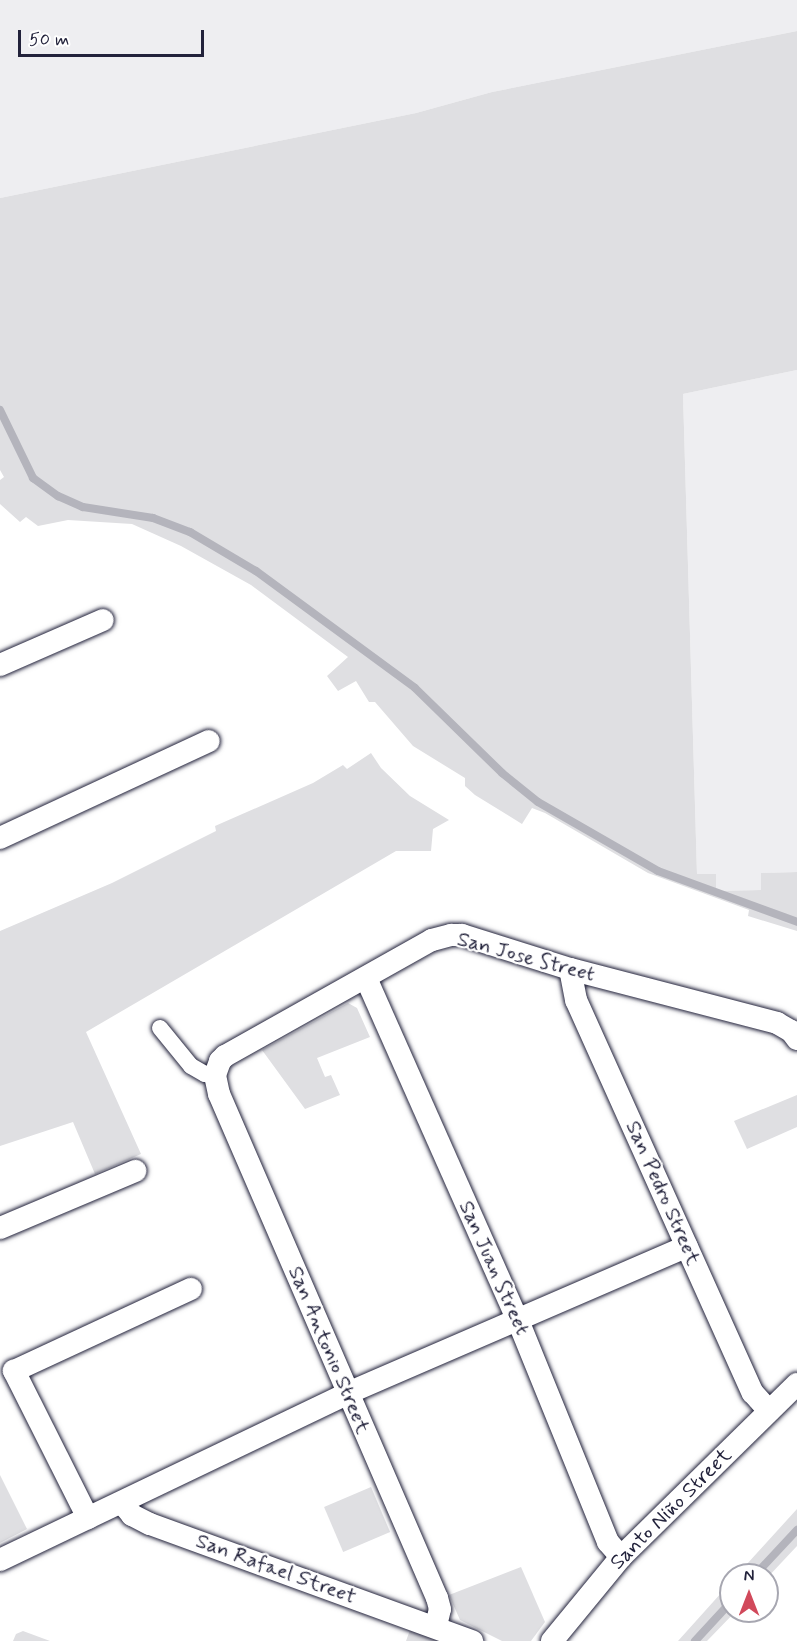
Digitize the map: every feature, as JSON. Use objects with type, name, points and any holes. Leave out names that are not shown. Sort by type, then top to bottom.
[{"type":"street","points":[[0,665],[103,620]]},
{"type":"street","points":[[0,838],[209,741]]},
{"type":"street","name":"San Jose Street","points":[[215,1075],[225,1056],[432,940],[451,934],[462,935],[570,969],[777,1023],[791,1031],[797,1039]]},
{"type":"street","name":"San Pedro Street","points":[[570,969],[576,1000],[753,1393],[769,1411]]},
{"type":"street","name":"San Juan Street","points":[[366,978],[517,1318],[608,1542],[621,1557]]},
{"type":"street","points":[[160,1028],[191,1066],[205,1074],[215,1075]]},
{"type":"street","name":"San Antonio Street","points":[[215,1075],[219,1094],[437,1598],[440,1609],[436,1626]]},
{"type":"street","points":[[0,1228],[135,1171]]},
{"type":"street","points":[[0,1560],[348,1393],[687,1246]]},
{"type":"street","points":[[87,1518],[7,1373],[191,1289]]},
{"type":"street","name":"Santo Niño Street","points":[[552,1641],[621,1557],[797,1384]]},
{"type":"street","name":"San Rafael Street","points":[[122,1503],[132,1515],[150,1524],[436,1626],[472,1641]]},
{"type":"shaded area","points":[[0,0],[797,0],[797,31],[492,92],[416,113],[0,198]]},
{"type":"shaded area","points":[[797,31],[797,370],[683,394],[697,874],[716,874],[716,891],[761,890],[761,873],[797,872],[797,931],[748,916],[749,910],[648,873],[545,813],[532,808],[522,824],[475,795],[465,786],[465,778],[413,746],[375,702],[369,702],[356,681],[338,691],[327,676],[348,657],[251,585],[181,546],[132,524],[68,520],[38,526],[26,517],[20,522],[0,504],[0,480],[4,477],[0,470],[0,198],[416,113],[492,92]]},
{"type":"shaded area","points":[[797,370],[797,872],[761,873],[761,890],[716,891],[697,874],[683,394]]},
{"type":"shaded area","points":[[371,753],[381,768],[410,796],[449,820],[433,829],[431,851],[396,851],[86,1032],[141,1154],[95,1174],[73,1122],[0,1146],[0,931],[112,883],[216,831],[215,826],[313,783],[343,765],[347,769]]},
{"type":"shaded area","points":[[348,1003],[357,1008],[370,1037],[317,1058],[325,1077],[331,1075],[340,1095],[305,1109],[262,1050]]},
{"type":"shaded area","points":[[797,1095],[797,1127],[747,1149],[734,1121]]},
{"type":"shaded area","points":[[0,1475],[27,1529],[0,1543]]},
{"type":"shaded area","points":[[371,1487],[390,1532],[343,1552],[324,1507]]},
{"type":"shaded area","points":[[797,1509],[797,1546],[779,1565],[779,1563],[748,1563]]},
{"type":"shaded area","points":[[521,1567],[545,1622],[531,1641],[502,1641],[460,1620],[449,1595]]},
{"type":"shaded area","points":[[719,1595],[719,1623],[724,1623],[707,1641],[678,1641]]},
{"type":"shaded area","points":[[410,1630],[441,1641],[406,1641]]},
{"type":"shaded area","points":[[23,1631],[50,1641],[13,1641],[16,1634]]},
{"type":"waterway","points":[[0,410],[33,478],[58,496],[83,507],[153,518],[190,532],[256,571],[415,688],[502,773],[538,802],[658,871],[797,922]]},
{"type":"waterway","points":[[766,1563],[797,1530]]},
{"type":"waterway","points":[[695,1641],[719,1615]]}]
